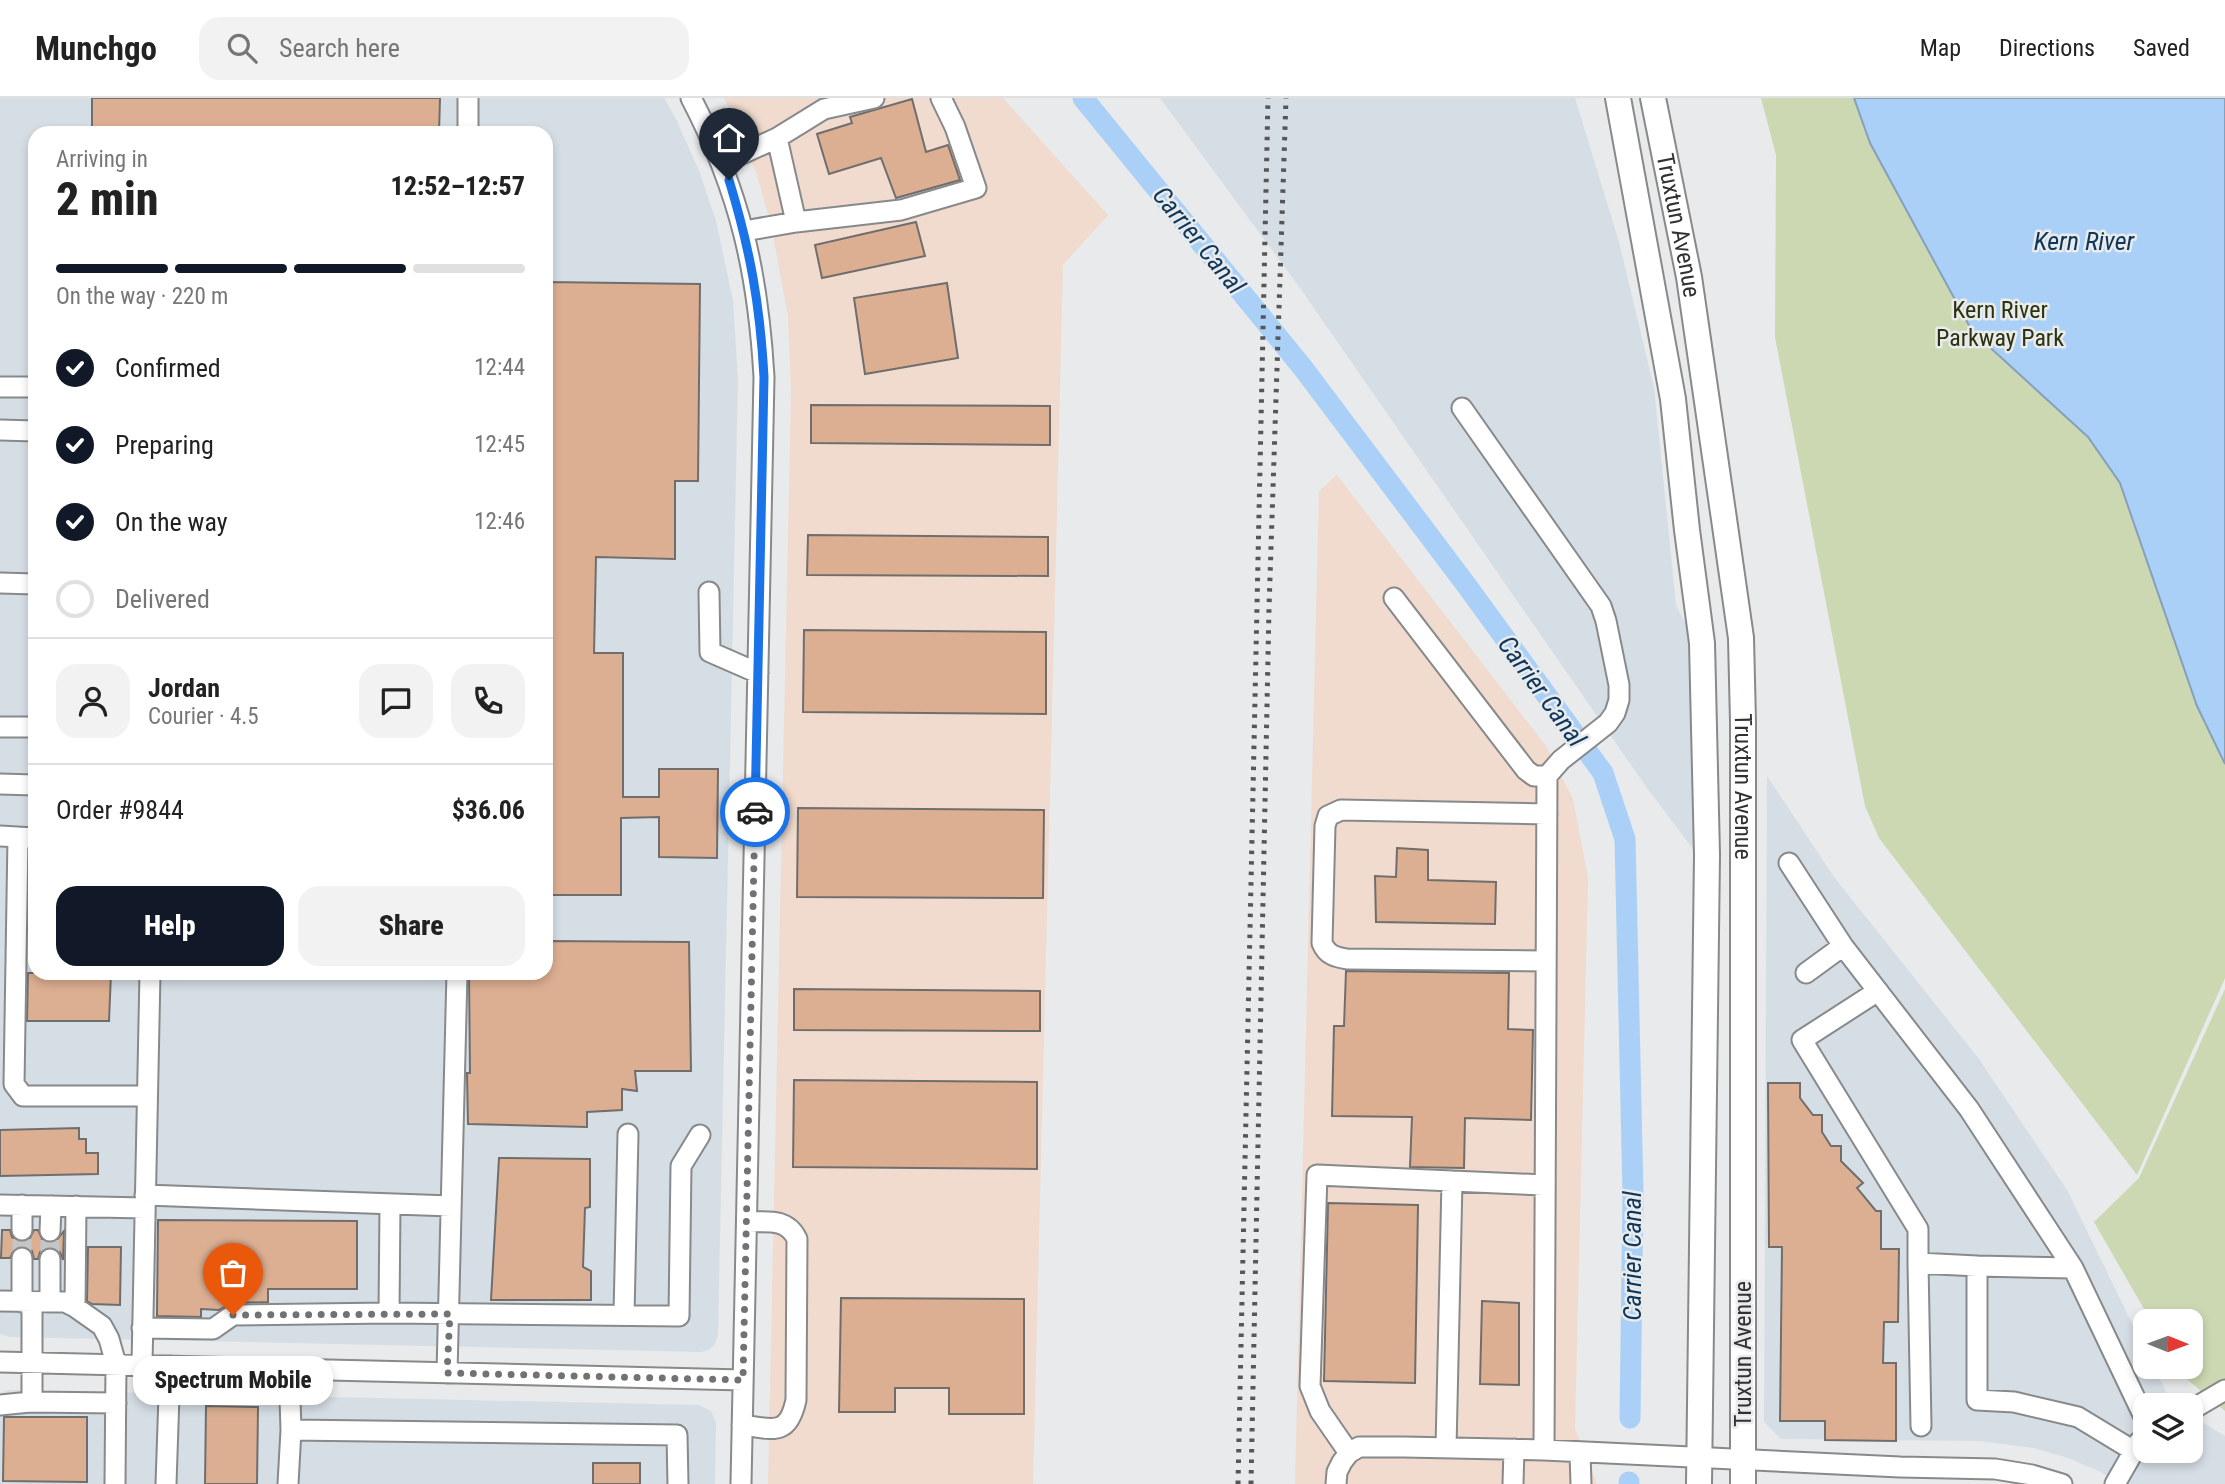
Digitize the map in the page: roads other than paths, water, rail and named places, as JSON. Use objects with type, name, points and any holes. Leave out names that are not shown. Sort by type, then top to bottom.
[{"type":"main road","name":"Truxtun Avenue","points":[[1618,98],[1673,399],[1702,643],[1707,855],[1699,1484]]},
{"type":"main road","name":"Truxtun Avenue","points":[[1653,98],[1689,277],[1741,638],[1743,1472]]},
{"type":"street","points":[[468,98],[468,126]]},
{"type":"street","points":[[691,98],[722,163],[744,231],[756,282],[764,377],[741,1484]]},
{"type":"street","points":[[722,163],[777,138],[824,109],[874,98]]},
{"type":"street","points":[[744,231],[901,210],[976,188],[955,127],[941,98]]},
{"type":"street","points":[[777,138],[796,222]]},
{"type":"street","points":[[0,387],[28,387]]},
{"type":"street","points":[[1462,408],[1601,606],[1619,685],[1619,700],[1608,723],[1562,760],[1547,776],[1544,1450]]},
{"type":"street","points":[[0,430],[28,431]]},
{"type":"street","points":[[0,583],[28,584]]},
{"type":"street","points":[[709,593],[710,652],[758,673]]},
{"type":"street","points":[[1394,598],[1526,770],[1534,776],[1547,776]]},
{"type":"street","points":[[0,727],[28,727]]},
{"type":"street","points":[[0,784],[28,785]]},
{"type":"street","points":[[1546,961],[1347,958],[1335,957],[1326,951],[1322,943],[1325,826],[1328,817],[1333,813],[1340,810],[1547,814]]},
{"type":"street","points":[[18,837],[7,1084],[23,1096],[147,1096]]},
{"type":"street","points":[[1789,863],[1843,946],[1969,1109],[2073,1268],[2133,1394]]},
{"type":"street","points":[[1805,973],[1843,946]]},
{"type":"street","points":[[142,1365],[150,980]]},
{"type":"street","points":[[447,1373],[457,980]]},
{"type":"street","points":[[1878,991],[1802,1040],[1918,1229],[1921,1426]]},
{"type":"street","points":[[624,1315],[628,1134]]},
{"type":"street","points":[[142,1328],[213,1329],[233,1315],[389,1313],[679,1316],[681,1166],[701,1135]]},
{"type":"street","points":[[1349,1452],[1321,1411],[1310,1386],[1317,1175],[1544,1185]]},
{"type":"street","points":[[1447,1448],[1452,1181]]},
{"type":"street","points":[[0,1205],[76,1206],[145,1201],[451,1206]]},
{"type":"street","points":[[389,1313],[390,1204]]},
{"type":"street","points":[[22,1205],[22,1230]]},
{"type":"street","points":[[50,1231],[51,1206]]},
{"type":"street","points":[[75,1307],[76,1206]]},
{"type":"street","points":[[742,1425],[775,1429],[786,1424],[792,1417],[796,1400],[797,1239],[792,1229],[779,1223],[747,1222]]},
{"type":"street","points":[[22,1258],[34,1302],[32,1402]]},
{"type":"street","points":[[34,1302],[50,1259]]},
{"type":"street","points":[[1919,1263],[2073,1268]]},
{"type":"street","points":[[1977,1266],[1976,1400],[2014,1402],[2078,1417],[2133,1441]]},
{"type":"street","points":[[0,1301],[65,1302],[102,1326],[116,1364],[115,1484]]},
{"type":"street","points":[[0,1362],[743,1380]]},
{"type":"street","points":[[166,1484],[170,1366]]},
{"type":"street","points":[[288,1484],[291,1430],[289,1369]]},
{"type":"street","points":[[2203,1402],[2225,1390]]},
{"type":"street","points":[[0,1405],[32,1402],[116,1403]]},
{"type":"street","points":[[291,1430],[677,1435],[678,1484]]},
{"type":"street","points":[[1336,1484],[1337,1472],[1349,1452],[1359,1447],[1514,1449],[1699,1458],[1743,1472],[1900,1476],[2032,1475],[2062,1484]]},
{"type":"street","points":[[1513,1484],[1514,1449]]},
{"type":"street","points":[[1580,1453],[1581,1484]]},
{"type":"street","points":[[2115,1484],[2133,1455]]},
{"type":"water","name":"Kern River","points":[[1854,98],[2225,98],[2225,764],[2197,706],[2120,483],[2088,437],[1972,331],[1870,143]]},
{"type":"waterway","name":"Carrier Canal","points":[[1083,98],[1303,368],[1603,773],[1625,839],[1633,1194],[1630,1418]]},
{"type":"tunnel","points":[[22,1230],[22,1258]]},
{"type":"tunnel","points":[[50,1231],[50,1259]]},
{"type":"railway","points":[[1238,1484],[1268,98]]},
{"type":"railway","points":[[1251,1484],[1269,608],[1286,98]]},
{"type":"place","name":"Spectrum Mobile","points":[[233,1315]]},
{"type":"park label","name":"Kern River Parkway Park","points":[[2000,324]]}]
